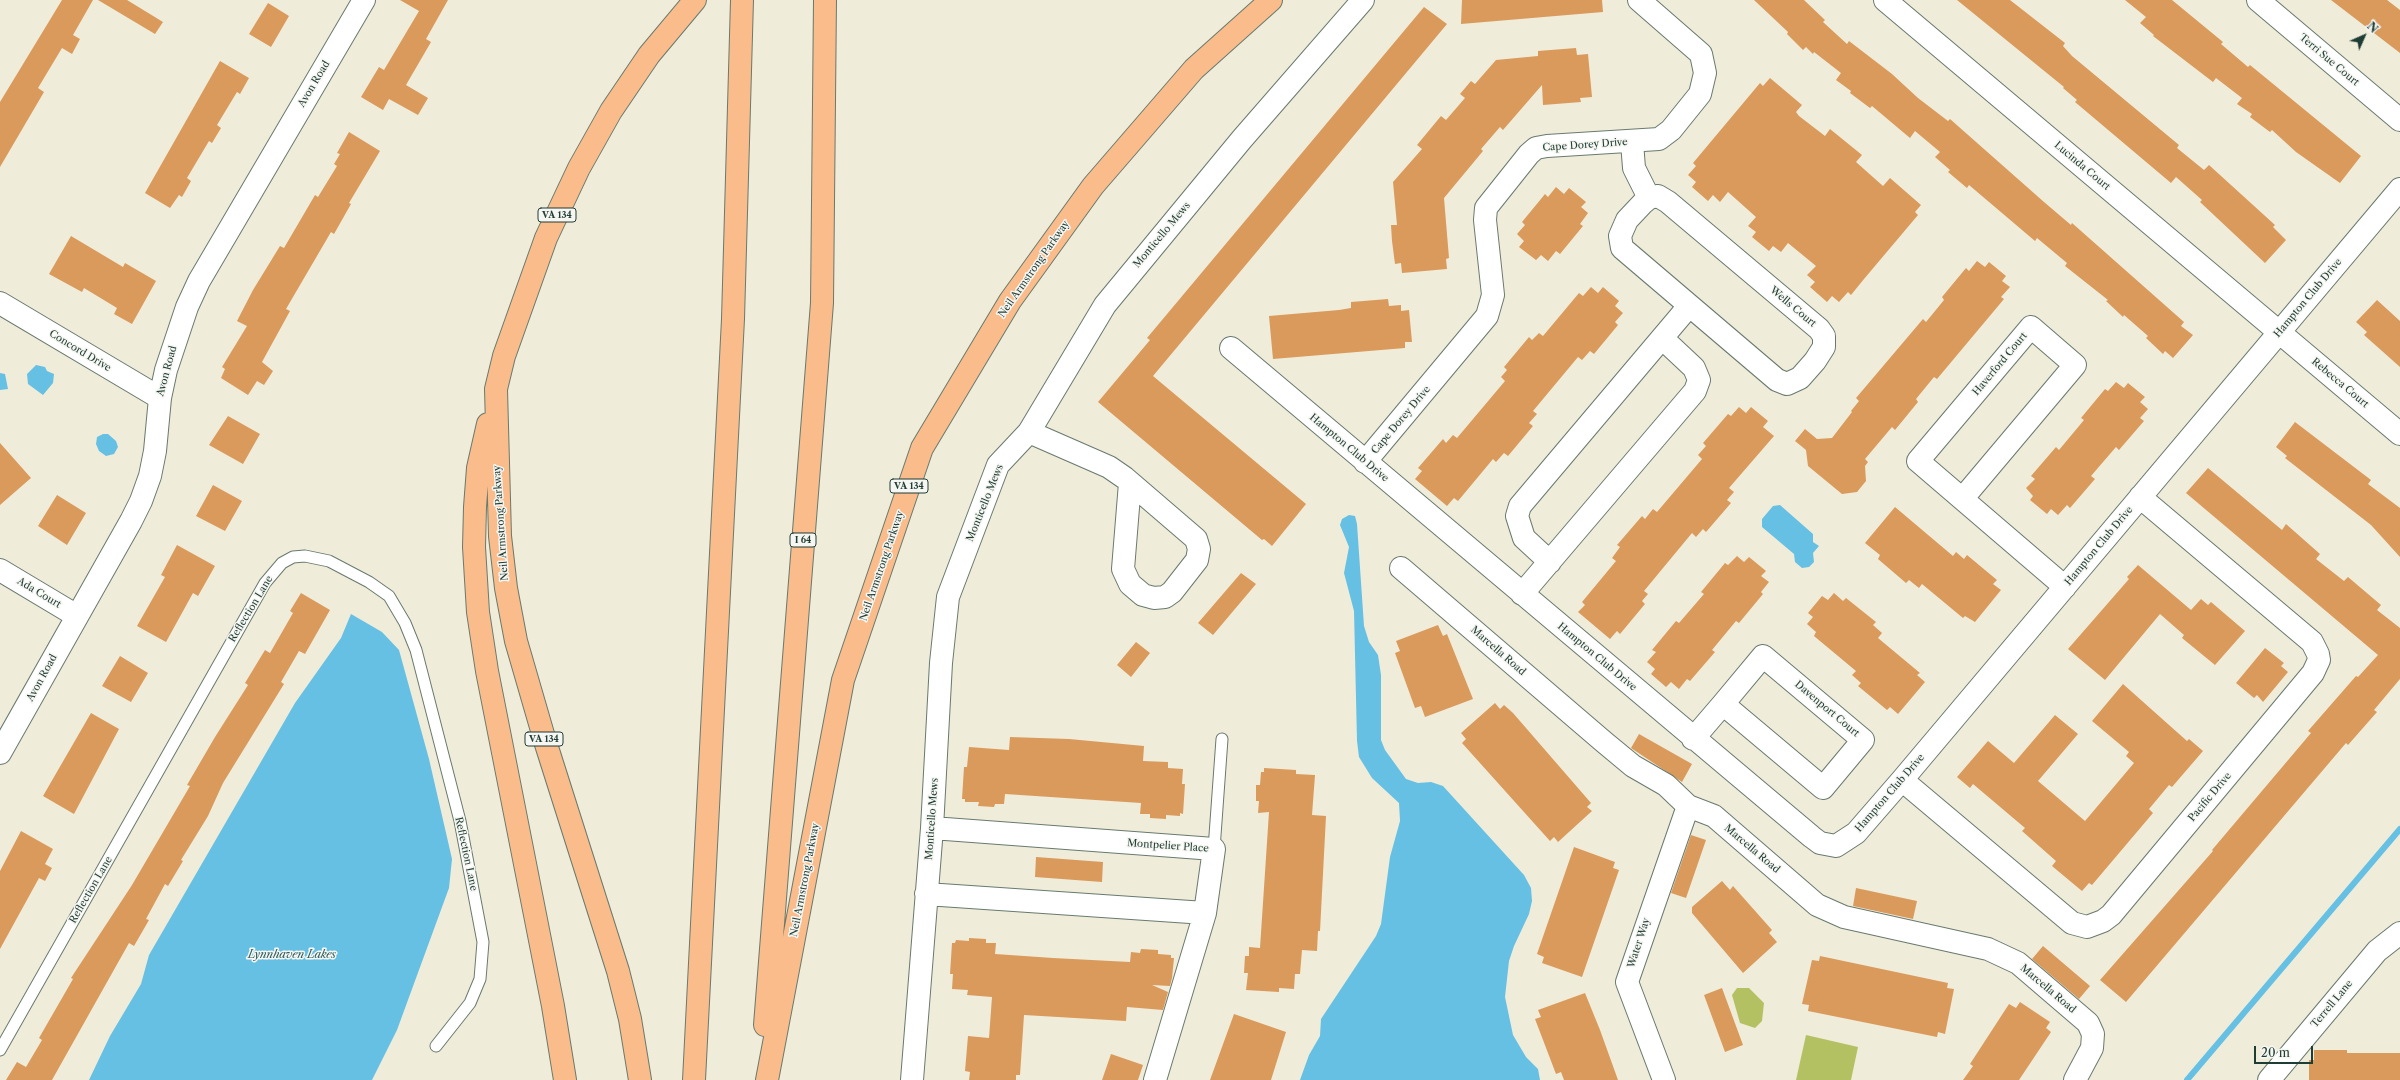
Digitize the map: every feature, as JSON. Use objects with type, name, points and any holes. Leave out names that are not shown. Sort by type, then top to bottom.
[{"type":"highway","name":"Neil Armstrong Parkway","points":[[640,1080],[630,1019],[618,971],[545,741],[515,633],[506,588],[500,536],[496,389],[506,349],[546,238],[579,168],[611,111],[649,55],[695,0]]},
{"type":"highway","points":[[694,1080],[733,319],[742,0]]},
{"type":"highway","name":"I 64","points":[[760,1080],[822,303],[825,0]]},
{"type":"highway","name":"Neil Armstrong Parkway","points":[[766,1080],[843,680],[922,448],[1010,301],[1093,186],[1194,69],[1271,0]]},
{"type":"highway","points":[[496,389],[478,468],[474,547],[478,612],[487,671],[553,1006],[565,1080]]},
{"type":"street","name":"Avon Road","points":[[0,752],[141,501],[150,476],[155,450],[160,398],[174,343],[187,307],[210,260],[364,0]]},
{"type":"street","name":"Monticello Mews","points":[[912,1080],[932,828],[941,663],[948,597],[998,465],[1029,432],[1105,305],[1247,134],[1364,0]]},
{"type":"street","name":"Cape Dorey Drive","points":[[1365,462],[1487,316],[1493,295],[1484,220],[1486,208],[1524,159],[1532,151],[1541,147],[1654,141],[1667,134],[1700,94],[1705,73],[1705,64],[1698,51],[1642,5],[1639,0]]},
{"type":"street","name":"Lucinda Court","points":[[1885,0],[2280,332]]},
{"type":"street","name":"Terri Sue Court","points":[[2258,0],[2400,120]]},
{"type":"street","points":[[1632,142],[1634,168],[1649,198]]},
{"type":"street","name":"Hampton Club Drive","points":[[1231,348],[1693,739],[1812,837],[1828,846],[1842,844],[1853,836],[1902,780],[2400,189]]},
{"type":"street","name":"Wells Court","points":[[1658,196],[1668,202],[1819,328],[1824,336],[1824,347],[1815,361],[1800,378],[1787,384],[1782,382],[1689,306],[1622,248],[1620,236],[1624,224],[1649,198],[1658,196]]},
{"type":"street","name":"Concord Drive","points":[[0,304],[160,398]]},
{"type":"street","points":[[1550,562],[1524,538],[1518,521],[1520,506],[1689,306]]},
{"type":"street","name":"Haverford Court","points":[[1963,498],[2076,365],[2031,327],[1918,461],[2065,587]]},
{"type":"street","name":"Rebecca Court","points":[[2280,332],[2400,434]]},
{"type":"street","points":[[1522,594],[1695,391],[1699,380],[1694,368],[1662,338]]},
{"type":"street","points":[[1029,432],[1109,468],[1130,483],[1196,540],[1199,549],[1196,560],[1191,569],[1172,592],[1165,597],[1154,598],[1143,595],[1130,584],[1123,569],[1130,483]]},
{"type":"street","name":"Pacific Drive","points":[[1902,780],[2072,923],[2087,927],[2103,921],[2111,915],[2309,679],[2319,660],[2318,654],[2312,642],[2140,497]]},
{"type":"street","name":"Marcella Road","points":[[1401,568],[1633,766],[1666,785],[1688,806],[1714,816],[1817,905],[1829,912],[1988,949],[2018,963],[2088,1022],[2093,1034],[2092,1048],[2075,1080]]},
{"type":"street","name":"Ada Court","points":[[0,570],[77,616]]},
{"type":"street","name":"Davenport Court","points":[[1693,739],[1763,656],[1863,740],[1823,788],[1723,704]]},
{"type":"street","name":"Water Way","points":[[1664,1080],[1627,982],[1688,806]]},
{"type":"street","name":"Montpelier Place","points":[[932,828],[1214,849],[1206,913],[1156,1080]]},
{"type":"street","points":[[926,894],[1206,913]]},
{"type":"street","name":"Terrell Lane","points":[[2269,1080],[2377,951],[2400,933]]},
{"type":"lane","name":"Reflection Lane","points":[[0,1050],[265,583],[282,563],[293,557],[305,556],[329,561],[369,582],[388,596],[405,623],[418,658],[460,821],[483,942],[480,979],[470,1004],[436,1046]]},
{"type":"lane","points":[[1214,849],[1222,739]]},
{"type":"green space","points":[[1737,988],[1749,988],[1764,1003],[1762,1021],[1755,1028],[1740,1023],[1732,995]]},
{"type":"green space","points":[[1806,1035],[1858,1047],[1851,1080],[1796,1080]]},
{"type":"water","points":[[36,365],[45,367],[47,371],[54,374],[53,383],[43,395],[28,384],[27,374]]},
{"type":"water","points":[[0,373],[5,374],[8,389],[0,390]]},
{"type":"water","points":[[103,434],[108,434],[116,441],[118,447],[114,454],[106,456],[99,451],[96,444],[97,437]]},
{"type":"water","points":[[1780,505],[1813,534],[1813,542],[1819,546],[1813,553],[1814,562],[1809,567],[1802,568],[1795,562],[1794,554],[1762,527],[1762,519],[1773,506]]},
{"type":"water","points":[[1349,515],[1355,516],[1357,524],[1364,626],[1369,642],[1378,655],[1381,675],[1381,740],[1385,750],[1406,779],[1418,783],[1431,782],[1443,786],[1524,875],[1531,888],[1532,901],[1529,914],[1514,946],[1509,961],[1505,997],[1513,1035],[1526,1057],[1538,1069],[1540,1080],[1300,1080],[1309,1055],[1320,1036],[1321,1019],[1376,936],[1381,924],[1390,857],[1400,821],[1399,803],[1372,778],[1359,757],[1357,741],[1354,611],[1344,573],[1349,547],[1340,525],[1342,519]]},
{"type":"water","name":"Lynnhaven Lakes","points":[[351,614],[382,632],[399,650],[429,759],[452,859],[449,888],[397,1030],[372,1080],[89,1080],[110,1036],[141,984],[149,955],[295,703],[341,638]]},
{"type":"building","points":[[62,0],[93,0],[73,35],[80,39],[72,54],[62,48],[38,88],[44,92],[0,167],[0,102]]},
{"type":"building","points":[[98,0],[127,0],[163,22],[155,34]]},
{"type":"building","points":[[400,0],[448,0],[426,39],[431,42],[406,85],[428,98],[418,115],[389,99],[383,110],[361,97],[379,67],[384,70],[419,11]]},
{"type":"building","points":[[1462,0],[1602,0],[1603,12],[1461,24]]},
{"type":"building","points":[[1754,0],[1804,0],[1825,20],[1823,22],[1847,44],[1849,41],[1892,74],[1918,98],[1948,121],[1950,119],[2071,225],[2072,223],[2184,322],[2181,326],[2193,335],[2173,358],[2165,351],[2163,354],[2146,338],[2148,336],[2124,315],[2123,317],[2106,301],[2108,300],[2065,266],[2067,263],[2037,238],[2035,241],[1969,185],[1967,188],[1948,172],[1950,170],[1935,157],[1940,152],[1915,131],[1910,138],[1872,106],[1870,108],[1850,93],[1851,91],[1836,80],[1841,73],[1814,52],[1813,54],[1806,47],[1803,50],[1787,34],[1788,32]]},
{"type":"building","points":[[1957,0],[2010,0],[2065,43],[2063,46],[2072,56],[2179,145],[2177,148],[2204,170],[2209,165],[2275,225],[2273,227],[2286,240],[2265,263],[2200,202],[2202,200],[2176,177],[2171,183],[2075,102],[2077,100],[2063,88],[2064,87]]},
{"type":"building","points":[[2125,0],[2172,0],[2223,42],[2221,44],[2248,67],[2250,65],[2361,156],[2340,183],[2296,152],[2272,130],[2270,132],[2250,117],[2252,114],[2237,104],[2242,98],[2216,78],[2213,82],[2153,36],[2154,35],[2140,23],[2146,17]]},
{"type":"building","points":[[2331,0],[2387,0],[2400,10],[2400,53]]},
{"type":"building","points":[[268,3],[289,16],[271,47],[249,34]]},
{"type":"building","points":[[1424,7],[1447,24],[1153,376],[1306,504],[1272,546],[1264,539],[1262,540],[1098,402],[1150,340],[1147,338]]},
{"type":"building","points":[[1576,48],[1577,55],[1588,54],[1592,97],[1580,98],[1581,102],[1543,105],[1542,85],[1503,130],[1500,127],[1481,149],[1483,151],[1444,198],[1449,258],[1446,259],[1447,269],[1402,273],[1401,263],[1395,264],[1392,241],[1391,225],[1397,225],[1393,182],[1422,149],[1417,145],[1441,116],[1446,120],[1465,98],[1460,94],[1471,81],[1475,84],[1496,60],[1538,56],[1538,51]]},
{"type":"building","points":[[220,61],[249,78],[240,94],[237,92],[217,125],[221,128],[212,143],[209,141],[187,178],[191,181],[182,197],[179,195],[170,208],[145,193]]},
{"type":"building","points":[[1770,78],[1802,105],[1796,112],[1799,116],[1825,136],[1830,129],[1862,155],[1856,162],[1883,186],[1890,178],[1921,205],[1915,212],[1918,215],[1851,295],[1848,292],[1839,302],[1832,296],[1827,302],[1810,287],[1815,282],[1807,275],[1816,266],[1788,243],[1781,252],[1773,246],[1769,251],[1752,237],[1756,232],[1748,226],[1756,217],[1728,192],[1720,202],[1713,195],[1708,201],[1692,187],[1696,182],[1688,175],[1696,166],[1693,163],[1760,83],[1763,86]]},
{"type":"building","points":[[349,132],[380,151],[349,203],[351,204],[334,234],[331,232],[286,309],[290,311],[262,362],[273,371],[264,385],[257,381],[248,395],[221,378],[225,369],[222,367],[247,326],[237,321],[253,290],[280,246],[284,248],[315,195],[318,197],[337,166],[334,164],[340,154],[337,153]]},
{"type":"building","points":[[1556,187],[1564,194],[1569,188],[1586,202],[1581,207],[1588,213],[1580,224],[1583,226],[1560,254],[1556,251],[1548,261],[1541,255],[1536,260],[1519,247],[1524,241],[1517,234],[1525,225],[1522,222],[1545,194],[1548,197]]},
{"type":"building","points":[[71,236],[123,267],[125,263],[156,281],[132,324],[114,314],[117,308],[84,288],[82,292],[49,274]]},
{"type":"building","points":[[1977,261],[1985,267],[1989,262],[2006,276],[2002,281],[2010,287],[2001,297],[2004,299],[1937,379],[1934,377],[1916,399],[1918,402],[1895,430],[1892,427],[1865,459],[1868,462],[1865,466],[1866,481],[1857,492],[1842,494],[1808,466],[1806,450],[1795,441],[1805,429],[1817,439],[1832,438],[1859,401],[1856,398],[1923,319],[1926,322],[1944,300],[1942,297],[1966,268],[1969,271]]},
{"type":"building","points":[[1591,287],[1598,293],[1603,287],[1619,301],[1615,306],[1623,313],[1615,322],[1618,325],[1594,354],[1590,351],[1582,360],[1578,357],[1533,411],[1537,414],[1529,423],[1533,426],[1508,456],[1504,453],[1496,462],[1493,459],[1458,501],[1454,498],[1447,506],[1415,479],[1422,471],[1418,468],[1443,439],[1446,443],[1453,435],[1457,438],[1505,381],[1501,377],[1507,370],[1504,367],[1529,337],[1532,340],[1539,333],[1543,336],[1579,293],[1583,296]]},
{"type":"building","points":[[1388,299],[1389,306],[1401,305],[1401,311],[1409,310],[1412,342],[1405,342],[1405,348],[1273,359],[1269,316],[1339,310],[1351,308],[1351,302]]},
{"type":"building","points":[[2377,300],[2400,321],[2400,367],[2364,335],[2367,332],[2356,322]]},
{"type":"building","points":[[2116,382],[2124,388],[2128,383],[2145,397],[2140,402],[2148,409],[2140,418],[2144,421],[2119,450],[2116,447],[2091,476],[2095,479],[2070,508],[2067,505],[2058,515],[2051,509],[2047,514],[2030,500],[2033,496],[2026,488],[2035,479],[2031,476],[2056,447],[2059,450],[2084,420],[2081,418],[2105,389],[2108,391]]},
{"type":"building","points":[[1739,407],[1746,413],[1751,407],[1768,421],[1763,427],[1774,436],[1729,488],[1734,492],[1727,500],[1731,503],[1706,532],[1703,529],[1696,537],[1692,533],[1644,591],[1648,594],[1642,601],[1645,604],[1620,634],[1617,631],[1610,639],[1578,612],[1585,605],[1582,602],[1616,561],[1612,558],[1620,547],[1617,545],[1642,516],[1645,519],[1653,509],[1657,512],[1702,459],[1698,455],[1706,446],[1703,443],[1728,414],[1731,416]]},
{"type":"building","points":[[228,416],[260,434],[243,464],[209,445]]},
{"type":"building","points":[[2295,422],[2371,480],[2368,484],[2400,508],[2400,557],[2371,525],[2285,458],[2287,456],[2276,447]]},
{"type":"building","points":[[0,443],[31,478],[0,505]]},
{"type":"building","points":[[2208,468],[2282,530],[2286,524],[2320,554],[2316,559],[2344,581],[2348,577],[2381,605],[2377,610],[2400,628],[2400,679],[2374,710],[2377,712],[2348,745],[2346,743],[2126,1002],[2100,980],[2213,851],[2212,850],[2311,733],[2308,731],[2356,676],[2358,677],[2378,655],[2186,493]]},
{"type":"building","points":[[213,485],[242,501],[225,531],[196,516]]},
{"type":"building","points":[[57,495],[86,513],[67,545],[38,526]]},
{"type":"building","points":[[1895,507],[1953,556],[1956,552],[1964,559],[1967,555],[1997,580],[1993,584],[2001,590],[1975,622],[1965,616],[1963,618],[1922,584],[1919,588],[1909,580],[1906,583],[1878,559],[1880,555],[1865,543]]},
{"type":"building","points":[[177,545],[215,566],[198,596],[193,593],[166,642],[137,626],[165,577],[161,575]]},
{"type":"building","points":[[1737,556],[1744,562],[1749,557],[1766,571],[1761,576],[1769,582],[1761,592],[1763,594],[1739,623],[1736,621],[1712,650],[1715,652],[1690,681],[1687,679],[1679,689],[1671,682],[1666,687],[1651,674],[1655,669],[1647,662],[1656,652],[1652,650],[1676,621],[1679,623],[1704,594],[1701,592],[1725,563],[1728,565]]},
{"type":"building","points":[[2138,565],[2191,610],[2201,599],[2208,605],[2211,602],[2245,631],[2215,665],[2182,638],[2184,635],[2160,614],[2105,680],[2068,649],[2129,579],[2127,577]]},
{"type":"building","points":[[1241,573],[1256,584],[1213,635],[1198,623]]},
{"type":"building","points":[[301,593],[330,610],[305,654],[299,651],[281,682],[284,684],[223,783],[208,816],[181,860],[183,861],[168,886],[165,884],[146,919],[149,920],[134,946],[129,943],[52,1080],[6,1080],[17,1062],[26,1067],[42,1040],[39,1038],[73,979],[71,978],[132,885],[190,786],[187,785],[248,685],[245,683],[265,650],[270,653],[293,613],[290,611]]},
{"type":"building","points":[[1834,593],[1843,601],[1846,598],[1876,622],[1873,625],[1882,633],[1878,638],[1920,673],[1917,675],[1925,682],[1898,714],[1890,707],[1887,710],[1858,686],[1861,683],[1852,675],[1856,671],[1814,636],[1816,632],[1807,624],[1813,617],[1808,613],[1822,596],[1828,600]]},
{"type":"building","points":[[1438,625],[1443,636],[1447,634],[1473,699],[1425,717],[1421,706],[1415,708],[1395,653],[1400,651],[1396,641]]},
{"type":"building","points":[[1136,642],[1150,653],[1131,677],[1117,665]]},
{"type":"building","points":[[2265,648],[2284,663],[2281,666],[2288,672],[2263,702],[2257,695],[2254,698],[2236,683]]},
{"type":"building","points":[[120,656],[148,673],[131,702],[102,686]]},
{"type":"building","points":[[2123,684],[2187,741],[2189,739],[2203,751],[2172,787],[2169,785],[2149,809],[2153,813],[2092,885],[2089,883],[2082,891],[2052,866],[2056,861],[2022,831],[2025,828],[1973,784],[1970,788],[1957,777],[1988,741],[2014,763],[2055,715],[2078,734],[2038,781],[2085,821],[2134,763],[2126,756],[2129,752],[2092,721]]},
{"type":"building","points":[[1495,703],[1500,709],[1504,705],[1513,713],[1591,803],[1587,807],[1592,811],[1558,842],[1554,837],[1550,841],[1462,743],[1466,739],[1461,733]]},
{"type":"building","points":[[91,713],[119,729],[74,814],[43,796]]},
{"type":"building","points":[[1639,734],[1692,764],[1682,782],[1631,748]]},
{"type":"building","points":[[1010,737],[1069,739],[1144,746],[1143,761],[1168,762],[1168,768],[1183,769],[1182,784],[1185,784],[1183,814],[1180,813],[1180,816],[1166,815],[1166,819],[1150,818],[1150,814],[1140,814],[1141,803],[1005,794],[1004,804],[995,804],[994,807],[978,806],[979,802],[965,802],[965,799],[962,799],[964,767],[967,767],[969,747],[1009,750]]},
{"type":"building","points":[[1264,768],[1296,770],[1296,774],[1315,775],[1312,815],[1326,816],[1320,931],[1318,931],[1317,951],[1302,950],[1300,974],[1295,974],[1294,989],[1279,988],[1279,992],[1246,990],[1248,973],[1244,973],[1245,956],[1249,956],[1249,947],[1260,948],[1269,812],[1258,813],[1259,801],[1256,801],[1256,785],[1260,785],[1261,772],[1264,772]]},
{"type":"building","points":[[21,831],[53,849],[45,864],[52,868],[45,881],[39,878],[0,949],[0,871]]},
{"type":"building","points":[[1691,835],[1706,840],[1686,898],[1671,893]]},
{"type":"building","points":[[1574,847],[1615,862],[1613,868],[1619,870],[1582,977],[1542,963],[1544,957],[1537,954]]},
{"type":"building","points":[[1036,857],[1103,862],[1102,882],[1035,877]]},
{"type":"building","points":[[1722,881],[1730,890],[1733,886],[1772,930],[1769,933],[1777,942],[1743,973],[1692,913],[1692,907]]},
{"type":"building","points":[[1856,888],[1917,901],[1913,919],[1853,906]]},
{"type":"building","points":[[969,938],[986,939],[986,943],[996,943],[995,954],[1053,958],[1130,962],[1131,952],[1140,953],[1141,949],[1158,950],[1158,954],[1171,955],[1171,958],[1174,958],[1170,986],[1152,985],[1168,992],[1163,1010],[1127,1007],[1126,1021],[1024,1015],[1020,1075],[1016,1075],[1016,1080],[969,1080],[970,1072],[965,1071],[968,1036],[989,1038],[992,997],[967,995],[968,990],[952,989],[953,974],[950,974],[952,943],[955,943],[956,940],[969,941]]},
{"type":"building","points":[[2043,946],[2090,986],[2079,999],[2032,959]]},
{"type":"building","points":[[1820,956],[1948,983],[1947,988],[1954,989],[1945,1034],[1938,1032],[1937,1037],[1808,1011],[1809,1005],[1802,1004],[1812,960],[1819,961]]},
{"type":"building","points":[[1722,988],[1743,1045],[1725,1052],[1704,995]]},
{"type":"building","points":[[1585,993],[1618,1080],[1564,1080],[1561,1072],[1556,1074],[1535,1019],[1541,1017],[1538,1010]]},
{"type":"building","points":[[2020,1002],[2050,1022],[2046,1028],[2051,1032],[2019,1080],[1963,1080],[1973,1066],[1970,1064],[2009,1004],[2016,1008]]},
{"type":"building","points":[[1234,1014],[1286,1032],[1271,1080],[1210,1080]]},
{"type":"building","points":[[2314,1050],[2347,1050],[2347,1053],[2400,1053],[2400,1080],[2309,1080],[2309,1060],[2314,1060]]},
{"type":"building","points":[[1111,1054],[1143,1065],[1138,1080],[1102,1080]]},
{"type":"waterway","points":[[2187,1080],[2400,829]]}]
